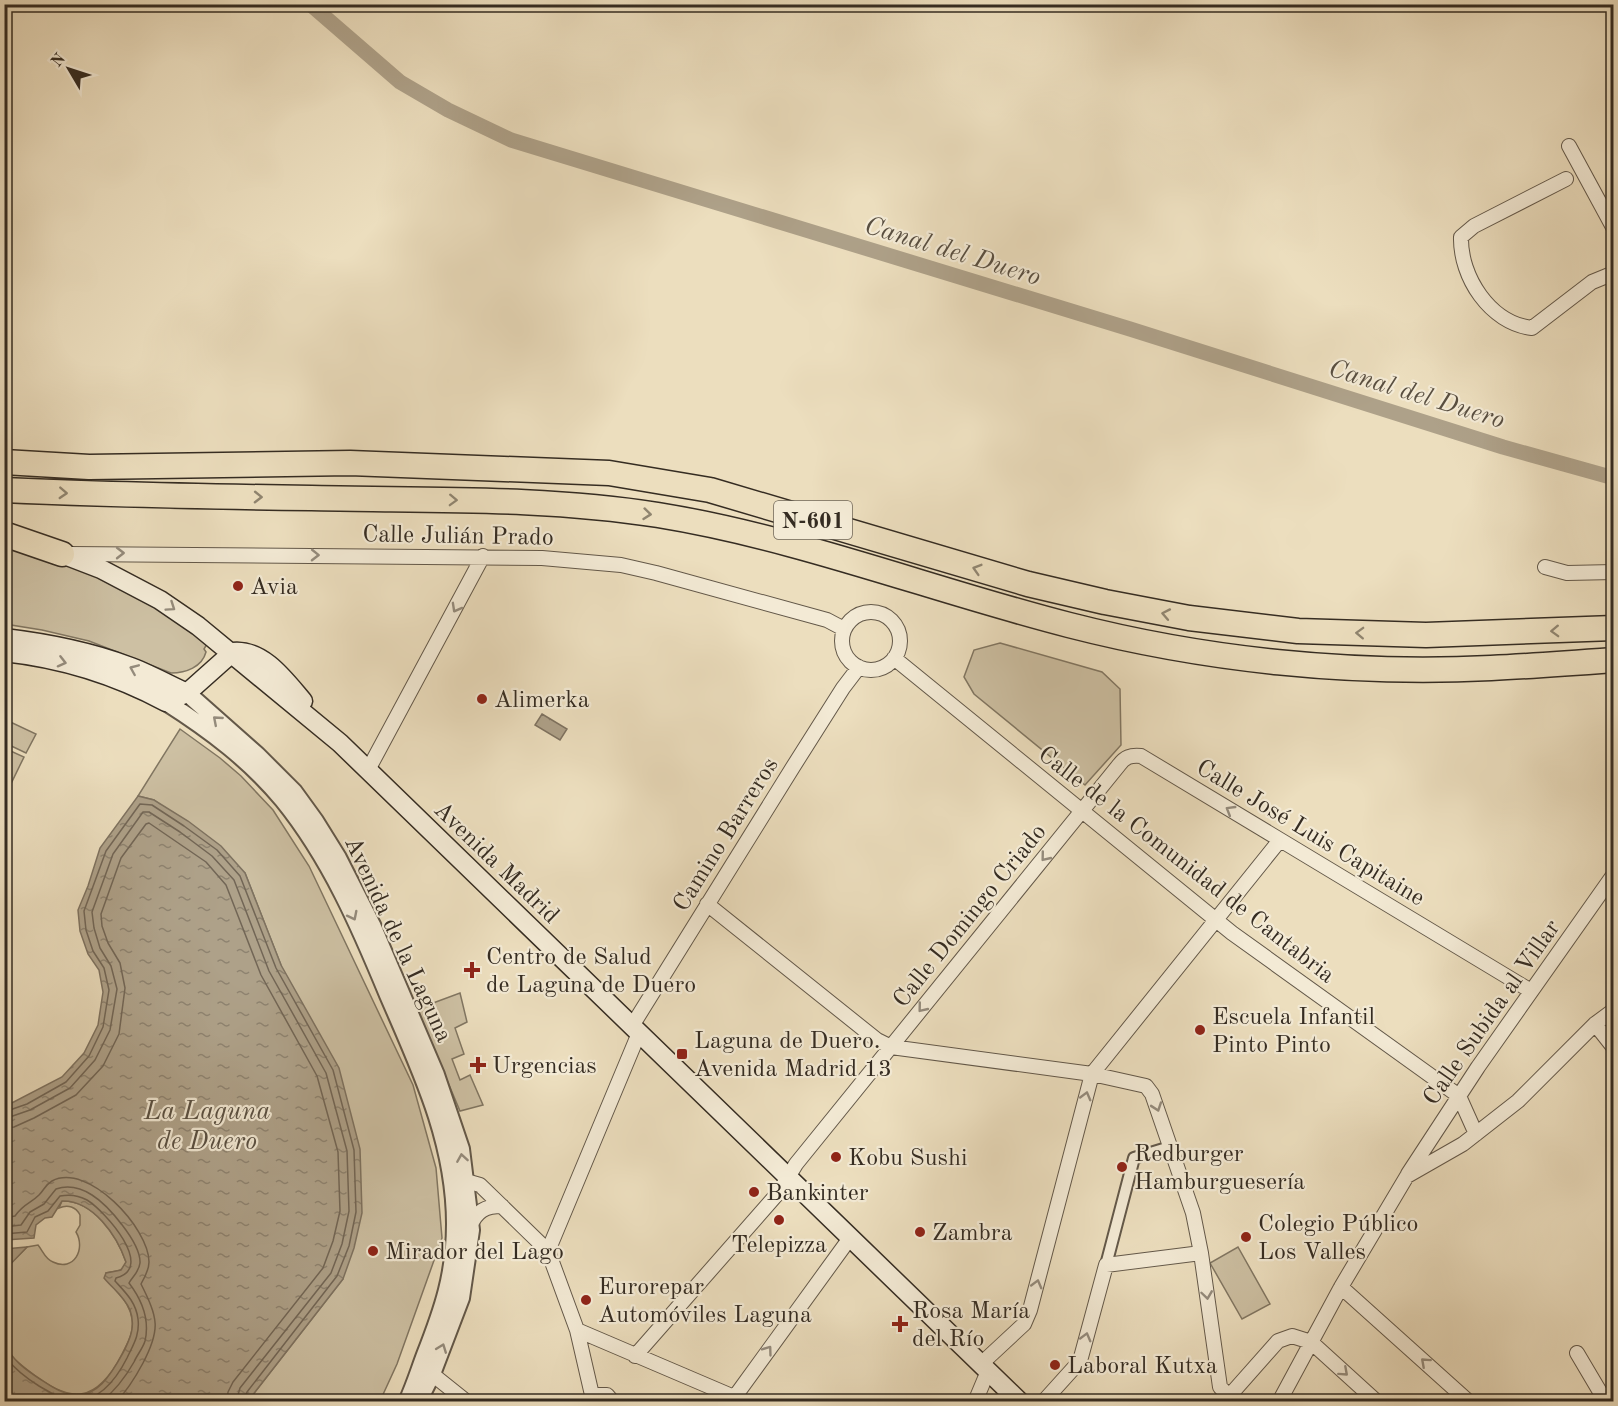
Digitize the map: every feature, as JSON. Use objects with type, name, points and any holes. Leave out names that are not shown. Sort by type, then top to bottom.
[{"type":"highway","name":"N-601","points":[[4,462],[89,467],[350,463],[609,474],[710,490],[1028,584],[1189,618],[1298,631],[1426,635],[1614,628]]},
{"type":"highway","name":"N-601","points":[[4,490],[113,495],[452,500],[588,507],[657,515],[760,535],[1070,625],[1175,648],[1281,662],[1386,669],[1489,668],[1614,660]]},
{"type":"highway","points":[[4,534],[62,554]]},
{"type":"main road","points":[[62,554],[101,569],[160,600],[232,652],[187,693],[166,702]]},
{"type":"main road","name":"Avenida de la Laguna","points":[[4,638],[83,652],[129,666],[187,693]]},
{"type":"main road","name":"Avenida de la Laguna","points":[[4,652],[31,655],[84,668],[149,693],[166,702]]},
{"type":"main road","name":"Avenida Madrid","points":[[232,652],[251,653],[280,674],[340,743],[1020,1401]]},
{"type":"street","points":[[1569,146],[1614,229]]},
{"type":"street","points":[[1566,179],[1474,226],[1461,237],[1461,250],[1473,285],[1480,297],[1503,317],[1520,326],[1532,328],[1592,282],[1614,273]]},
{"type":"street","name":"Calle Julián Prado","points":[[62,554],[483,556],[542,558],[621,565],[790,609],[827,620],[844,630]]},
{"type":"street","points":[[368,770],[483,556]]},
{"type":"street","points":[[1545,567],[1567,573],[1614,572]]},
{"type":"street","points":[[874,612],[883,614],[891,620],[899,634],[898,650],[894,658],[887,665],[878,669],[868,670],[859,667],[846,656],[843,647],[844,630],[849,622],[856,616],[874,612]]},
{"type":"street","name":"Calle de la Comunidad de Cantabria","points":[[894,658],[1215,920],[1459,1096]]},
{"type":"street","name":"Camino Barreros","points":[[548,1251],[636,1030],[708,904],[830,708],[859,667]]},
{"type":"street","name":"Avenida de la Laguna","points":[[187,693],[258,755],[294,792],[338,858],[372,925],[436,1075],[461,1149],[453,1264],[444,1308],[407,1401]]},
{"type":"street","name":"Avenida de la Laguna","points":[[166,702],[226,743],[263,777],[306,830],[364,938],[425,1080],[459,1183],[470,1227],[461,1298],[432,1374],[418,1401]]},
{"type":"street","name":"Calle José Luis Capitaine","points":[[1081,811],[1124,759],[1131,755],[1141,756],[1531,991]]},
{"type":"street","name":"Calle Domingo Criado","points":[[635,1356],[779,1191],[796,1164],[1081,811]]},
{"type":"street","points":[[975,1401],[985,1368],[1024,1324],[1030,1310],[1092,1074],[1280,840]]},
{"type":"street","name":"Calle Subida al Villar","points":[[1279,1401],[1341,1287],[1407,1176],[1459,1096],[1614,874]]},
{"type":"street","points":[[708,904],[877,1040],[891,1047],[1092,1074],[1146,1086],[1152,1094],[1193,1213],[1220,1387],[1227,1399],[1278,1341],[1292,1336],[1311,1342],[1377,1401]]},
{"type":"street","points":[[1407,1176],[1463,1144],[1518,1101],[1596,1024],[1614,1010]]},
{"type":"street","points":[[1596,1024],[1614,1048]]},
{"type":"street","points":[[1459,1096],[1476,1134]]},
{"type":"street","points":[[1043,1401],[1080,1361],[1134,1158],[1170,1147]]},
{"type":"street","points":[[459,1183],[480,1185],[548,1251],[577,1330],[592,1398],[607,1395],[613,1401]]},
{"type":"street","points":[[470,1227],[475,1215],[488,1206],[502,1206]]},
{"type":"street","points":[[577,1330],[736,1400],[850,1238]]},
{"type":"street","points":[[1106,1265],[1201,1253]]},
{"type":"street","points":[[1341,1287],[1469,1401]]},
{"type":"street","points":[[1577,1353],[1606,1401]]},
{"type":"street","points":[[432,1374],[467,1401]]},
{"type":"shaded area","points":[[5,543],[81,570],[137,596],[207,644],[204,657],[193,668],[171,673],[89,641],[5,624]]},
{"type":"shaded area","points":[[1000,643],[1102,672],[1120,689],[1121,745],[1085,785],[974,694],[964,677],[974,650]]},
{"type":"shaded area","points":[[4,719],[36,734],[26,753],[5,743]]},
{"type":"shaded area","points":[[180,729],[241,776],[273,810],[309,866],[413,1085],[436,1168],[442,1238],[397,1364],[380,1401],[248,1401],[343,1279],[281,965],[245,873],[154,800],[138,796]]},
{"type":"shaded area","points":[[4,748],[24,757],[5,796],[4,796]]},
{"type":"shaded area","points":[[460,993],[467,1022],[455,1028],[464,1054],[452,1059],[460,1080],[470,1075],[483,1105],[460,1111],[417,1009]]},
{"type":"shaded area","points":[[62,1201],[84,1206],[94,1213],[117,1241],[126,1262],[125,1265],[119,1271],[106,1273],[108,1280],[127,1305],[132,1319],[130,1337],[113,1370],[93,1390],[82,1394],[58,1390],[44,1382],[14,1359],[8,1352],[4,1341],[4,1270],[27,1247],[38,1245],[48,1259],[60,1264],[72,1261],[79,1252],[80,1245],[76,1232],[80,1225],[80,1215],[71,1207],[59,1208]]},
{"type":"shaded area","points":[[1238,1247],[1270,1304],[1242,1319],[1210,1263]]},
{"type":"water","points":[[542,714],[567,729],[560,740],[535,725]]},
{"type":"water","name":"La Laguna de Duero","points":[[138,796],[154,800],[188,821],[221,846],[245,873],[281,965],[339,1068],[360,1149],[362,1213],[354,1248],[343,1279],[248,1401],[5,1401],[5,1344],[15,1360],[35,1376],[61,1392],[79,1395],[95,1389],[108,1377],[123,1353],[131,1332],[132,1316],[128,1305],[104,1278],[106,1273],[121,1270],[126,1262],[117,1241],[94,1213],[84,1206],[62,1201],[52,1217],[45,1218],[36,1225],[34,1238],[5,1240],[4,1107],[62,1077],[84,1053],[98,1025],[103,992],[99,970],[88,954],[80,931],[78,910],[100,848]]},
{"type":"water","points":[[27,1247],[5,1270],[5,1249]]},
{"type":"waterway","name":"Canal del Duero","points":[[310,4],[400,82],[448,110],[511,140],[1130,329],[1503,447],[1614,478]]},
{"type":"place","name":"Avia","points":[[238,586]]},
{"type":"place","name":"Alimerka","points":[[482,699]]},
{"type":"place","name":"Centro de Salud de Laguna de Duero","points":[[472,970]]},
{"type":"place","name":"Escuela Infantil Pinto Pinto","points":[[1200,1030]]},
{"type":"place","name":"Laguna de Duero. Avenida Madrid 13","points":[[682,1054]]},
{"type":"place","name":"Urgencias","points":[[478,1065]]},
{"type":"place","name":"Kobu Sushi","points":[[836,1157]]},
{"type":"place","name":"Redburger Hamburguesería","points":[[1122,1167]]},
{"type":"place","name":"Bankinter","points":[[754,1192]]},
{"type":"place","name":"Telepizza","points":[[779,1220]]},
{"type":"place","name":"Zambra","points":[[920,1232]]},
{"type":"place","name":"Colegio Público Los Valles","points":[[1246,1237]]},
{"type":"place","name":"Mirador del Lago","points":[[373,1251]]},
{"type":"place","name":"Eurorepar Automóviles Laguna","points":[[586,1300]]},
{"type":"place","name":"Rosa María del Río","points":[[900,1324]]},
{"type":"place","name":"Laboral Kutxa","points":[[1055,1365]]}]
